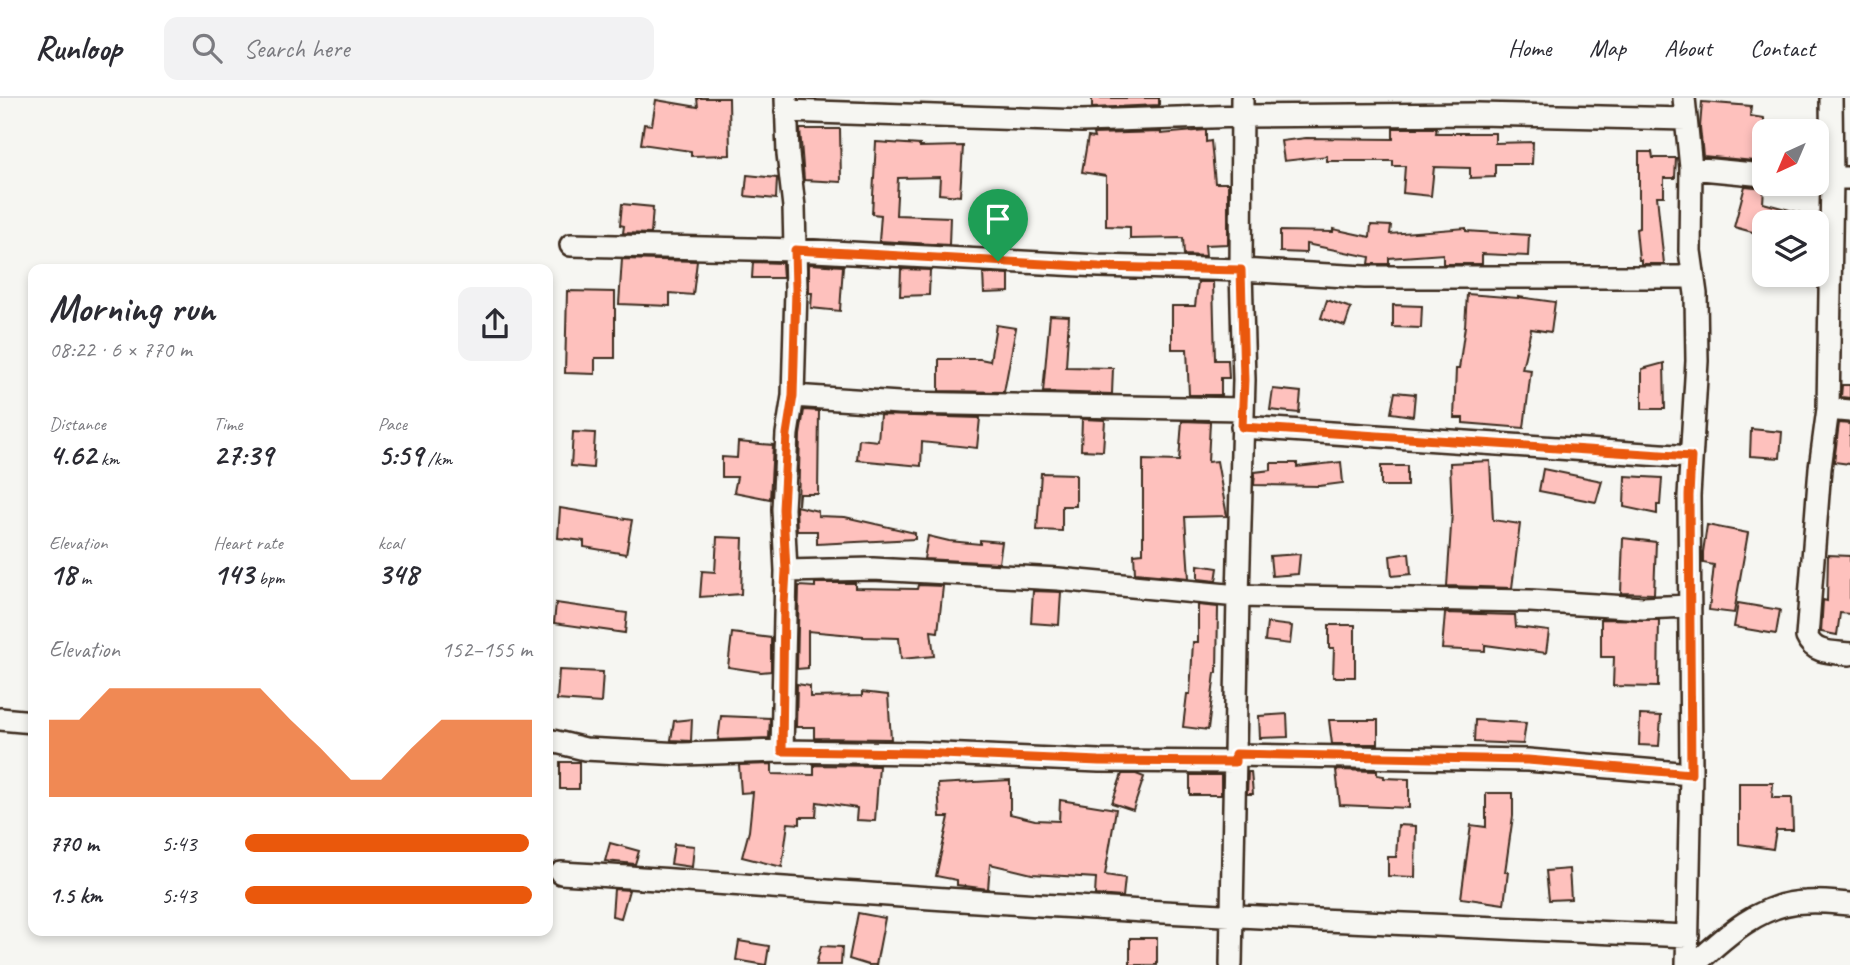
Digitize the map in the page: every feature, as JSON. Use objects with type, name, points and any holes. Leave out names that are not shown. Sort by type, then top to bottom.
[{"type":"street","points":[[1831,98],[1833,178],[1828,409],[1820,468],[1807,636],[1816,649],[1850,654]]},
{"type":"street","points":[[782,751],[786,571],[783,509],[787,434],[793,396],[796,289],[794,207],[786,104],[1082,121],[1242,107],[1478,114],[1685,108],[1691,168],[1690,251],[1696,294],[1697,362],[1689,496],[1691,774],[1687,965]]},
{"type":"street","points":[[1231,965],[1243,418],[1242,107]]},
{"type":"street","points":[[1691,168],[1752,173]]},
{"type":"street","points":[[571,244],[795,250],[1099,267],[1241,270],[1365,277],[1693,277]]},
{"type":"street","points":[[793,396],[1243,418],[1691,457]]},
{"type":"street","points":[[1828,409],[1850,411]]},
{"type":"street","points":[[786,571],[900,570],[1058,579],[1238,596],[1530,601],[1643,608],[1690,606]]},
{"type":"street","points":[[0,719],[28,722]]},
{"type":"street","points":[[553,741],[585,748],[682,754],[782,751],[919,753],[1099,761],[1235,758],[1528,760],[1691,774]]},
{"type":"street","points":[[561,873],[1232,916],[1688,936]]},
{"type":"street","points":[[1694,965],[1720,940],[1757,915],[1805,901],[1850,904]]},
{"type":"building","points":[[697,98],[729,98],[730,155],[691,156],[691,151],[641,144],[644,124],[652,125],[656,100],[698,107]]},
{"type":"building","points":[[1092,98],[1159,98],[1159,105],[1092,108]]},
{"type":"building","points":[[1702,102],[1751,106],[1750,116],[1764,118],[1752,119],[1752,161],[1703,156],[1700,127]]},
{"type":"building","points":[[1393,128],[1437,128],[1436,133],[1495,133],[1495,143],[1533,142],[1532,164],[1495,164],[1495,177],[1470,178],[1470,168],[1434,167],[1431,196],[1403,193],[1405,166],[1393,166],[1393,161],[1327,161],[1327,156],[1284,161],[1281,141],[1306,138],[1393,139]]},
{"type":"building","points":[[800,129],[840,129],[841,182],[804,180]]},
{"type":"building","points":[[1206,130],[1206,142],[1211,141],[1215,183],[1228,183],[1228,244],[1205,245],[1206,256],[1184,255],[1183,238],[1130,239],[1130,227],[1106,226],[1106,176],[1082,172],[1088,137],[1094,138],[1093,134],[1161,134]]},
{"type":"building","points":[[876,142],[920,147],[963,146],[960,196],[939,194],[940,177],[898,178],[896,215],[950,217],[949,245],[879,241],[881,215],[872,214]]},
{"type":"building","points":[[1639,152],[1652,152],[1653,158],[1676,158],[1675,178],[1664,178],[1664,196],[1657,196],[1664,264],[1641,264],[1639,260],[1636,229],[1639,228]]},
{"type":"building","points":[[747,175],[777,178],[776,199],[745,196]]},
{"type":"building","points":[[1745,186],[1752,187],[1752,196],[1763,196],[1763,203],[1789,210],[1752,210],[1752,232],[1734,227]]},
{"type":"building","points":[[622,204],[653,207],[651,234],[623,233],[624,226],[620,225]]},
{"type":"building","points":[[1371,225],[1391,226],[1390,234],[1466,228],[1466,231],[1529,235],[1528,256],[1482,254],[1482,264],[1443,264],[1443,254],[1389,258],[1389,264],[1369,264],[1370,257],[1306,244],[1306,253],[1280,252],[1280,231],[1333,232],[1333,229],[1370,237]]},
{"type":"building","points":[[622,259],[697,261],[693,295],[670,293],[670,306],[619,304]]},
{"type":"building","points":[[753,262],[782,263],[783,278],[752,278]]},
{"type":"building","points":[[809,264],[843,266],[840,311],[811,308]]},
{"type":"building","points":[[901,269],[930,270],[929,295],[900,296]]},
{"type":"building","points":[[983,273],[1009,274],[1009,292],[984,293]]},
{"type":"building","points":[[1198,282],[1213,282],[1215,360],[1228,360],[1229,378],[1221,378],[1221,395],[1189,395],[1187,349],[1172,349],[1172,306],[1195,306]]},
{"type":"building","points":[[567,291],[615,292],[615,358],[595,358],[595,374],[565,373]]},
{"type":"building","points":[[1467,294],[1555,302],[1551,332],[1531,329],[1522,369],[1531,370],[1524,428],[1463,423],[1463,418],[1454,418],[1456,369],[1459,369]]},
{"type":"building","points":[[1327,300],[1351,308],[1345,326],[1321,318]]},
{"type":"building","points":[[1393,305],[1422,306],[1421,328],[1393,327]]},
{"type":"building","points":[[1050,315],[1069,316],[1066,367],[1113,368],[1112,394],[1043,392]]},
{"type":"building","points":[[996,325],[1016,328],[1004,392],[939,391],[939,359],[990,361]]},
{"type":"building","points":[[1664,363],[1665,409],[1642,409],[1642,369]]},
{"type":"building","points":[[1842,385],[1850,385],[1850,398],[1841,397]]},
{"type":"building","points":[[1273,389],[1301,392],[1299,413],[1270,410]]},
{"type":"building","points":[[1395,392],[1415,394],[1413,416],[1391,413]]},
{"type":"building","points":[[804,410],[819,411],[818,494],[799,494],[798,505],[800,435]]},
{"type":"building","points":[[880,415],[980,418],[977,448],[922,442],[921,466],[857,460],[859,439],[878,441]]},
{"type":"building","points":[[1082,419],[1105,420],[1103,451],[1081,450]]},
{"type":"building","points":[[1182,421],[1210,422],[1208,462],[1217,461],[1227,516],[1185,517],[1189,578],[1135,573],[1134,554],[1143,553],[1143,460],[1179,461]]},
{"type":"building","points":[[1839,423],[1850,424],[1850,464],[1834,462]]},
{"type":"building","points":[[1751,429],[1782,432],[1780,458],[1750,456]]},
{"type":"building","points":[[573,432],[595,433],[593,468],[571,466]]},
{"type":"building","points":[[738,442],[773,445],[770,499],[734,492],[737,477],[722,477],[722,457],[737,458]]},
{"type":"building","points":[[1490,461],[1493,520],[1520,524],[1512,588],[1447,586],[1452,512],[1450,463]]},
{"type":"building","points":[[1341,462],[1343,483],[1319,486],[1254,485],[1255,472],[1271,470],[1271,463],[1297,463],[1297,467]]},
{"type":"building","points":[[1381,466],[1407,466],[1407,486],[1381,486]]},
{"type":"building","points":[[1543,469],[1602,481],[1596,502],[1539,491]]},
{"type":"building","points":[[1041,473],[1076,474],[1076,506],[1062,506],[1062,531],[1037,530]]},
{"type":"building","points":[[1625,476],[1662,478],[1657,514],[1624,507]]},
{"type":"building","points":[[796,506],[818,511],[818,516],[845,517],[915,533],[915,539],[817,544],[817,531],[797,531]]},
{"type":"building","points":[[560,508],[632,520],[626,554],[584,547],[584,541],[558,538]]},
{"type":"building","points":[[1707,525],[1748,533],[1734,613],[1709,610],[1714,565],[1703,563]]},
{"type":"building","points":[[928,536],[980,544],[980,540],[1002,542],[999,563],[924,559]]},
{"type":"building","points":[[717,537],[743,538],[741,594],[700,597],[702,571],[715,572]]},
{"type":"building","points":[[1623,538],[1656,542],[1654,594],[1621,593]]},
{"type":"building","points":[[1409,553],[1411,574],[1392,576],[1390,556]]},
{"type":"building","points":[[1300,554],[1298,574],[1272,576],[1270,556]]},
{"type":"building","points":[[1828,555],[1850,556],[1850,614],[1840,613],[1837,635],[1821,632],[1823,600],[1827,601]]},
{"type":"building","points":[[1198,565],[1218,568],[1216,581],[1198,579]]},
{"type":"building","points":[[815,583],[855,583],[855,588],[917,589],[918,585],[943,586],[938,632],[931,631],[934,656],[901,659],[899,638],[808,631],[808,668],[797,669],[799,586],[815,587]]},
{"type":"building","points":[[1033,591],[1061,592],[1059,625],[1031,623]]},
{"type":"building","points":[[556,603],[627,613],[625,633],[554,623]]},
{"type":"building","points":[[1738,603],[1780,610],[1776,634],[1734,627]]},
{"type":"building","points":[[1198,605],[1218,607],[1217,673],[1208,730],[1183,727],[1187,694],[1190,694],[1193,642],[1198,642]]},
{"type":"building","points":[[1445,613],[1515,615],[1516,627],[1549,631],[1546,653],[1485,645],[1485,651],[1442,649]]},
{"type":"building","points":[[1601,619],[1659,620],[1658,687],[1613,686],[1614,657],[1601,657]]},
{"type":"building","points":[[1267,623],[1292,626],[1290,644],[1265,641]]},
{"type":"building","points":[[1329,625],[1355,625],[1355,677],[1333,677],[1334,648],[1329,648]]},
{"type":"building","points":[[732,633],[771,638],[771,671],[728,667]]},
{"type":"building","points":[[559,670],[603,672],[601,703],[557,700]]},
{"type":"building","points":[[797,684],[810,686],[810,697],[862,696],[862,692],[888,695],[891,739],[814,738],[814,727],[796,727]]},
{"type":"building","points":[[1287,714],[1288,737],[1260,738],[1259,716]]},
{"type":"building","points":[[1640,715],[1661,716],[1659,746],[1639,745]]},
{"type":"building","points":[[721,716],[770,718],[769,738],[718,740]]},
{"type":"building","points":[[692,719],[691,741],[671,740],[674,721]]},
{"type":"building","points":[[1329,720],[1378,720],[1378,744],[1332,744]]},
{"type":"building","points":[[1475,720],[1526,723],[1523,744],[1474,742]]},
{"type":"building","points":[[560,762],[579,762],[579,789],[560,789]]},
{"type":"building","points":[[772,764],[772,774],[814,775],[814,765],[879,766],[875,821],[856,820],[857,808],[817,802],[816,817],[800,817],[800,824],[788,823],[782,867],[742,857],[749,831],[753,792],[741,793],[739,765]]},
{"type":"building","points":[[1336,770],[1377,771],[1377,775],[1384,778],[1409,779],[1409,808],[1340,805]]},
{"type":"building","points":[[1248,772],[1251,772],[1253,794],[1247,794]]},
{"type":"building","points":[[1122,774],[1144,777],[1133,810],[1112,803]]},
{"type":"building","points":[[1190,775],[1221,775],[1221,795],[1190,795]]},
{"type":"building","points":[[1010,780],[1010,814],[1035,820],[1059,821],[1060,800],[1116,809],[1105,875],[1125,878],[1123,897],[1095,895],[1096,878],[1032,874],[990,864],[988,889],[957,885],[957,880],[936,876],[949,817],[940,817],[938,784]]},
{"type":"building","points":[[1739,783],[1773,783],[1772,798],[1792,798],[1793,830],[1776,830],[1773,849],[1739,844]]},
{"type":"building","points":[[1486,793],[1513,793],[1504,904],[1461,898],[1471,825],[1486,827]]},
{"type":"building","points":[[1398,825],[1416,826],[1415,877],[1388,876],[1388,857],[1396,857]]},
{"type":"building","points":[[610,843],[639,851],[635,864],[605,861]]},
{"type":"building","points":[[674,844],[694,846],[692,867],[671,864]]},
{"type":"building","points":[[1569,869],[1571,899],[1549,900],[1546,871]]},
{"type":"building","points":[[614,889],[629,890],[621,918],[612,916]]},
{"type":"building","points":[[858,913],[885,918],[876,965],[849,959]]},
{"type":"building","points":[[1130,938],[1157,938],[1157,965],[1130,965]]},
{"type":"building","points":[[739,941],[769,946],[766,965],[736,960]]},
{"type":"building","points":[[821,946],[842,947],[841,965],[816,965]]},
{"type":"route","points":[[795,250],[998,261],[1099,267],[1241,270],[1244,380],[1242,427],[1691,457],[1691,774],[1528,760],[1235,754],[1235,762],[1099,761],[919,753],[782,751],[786,571],[783,509],[787,434],[793,396],[795,250]]}]
